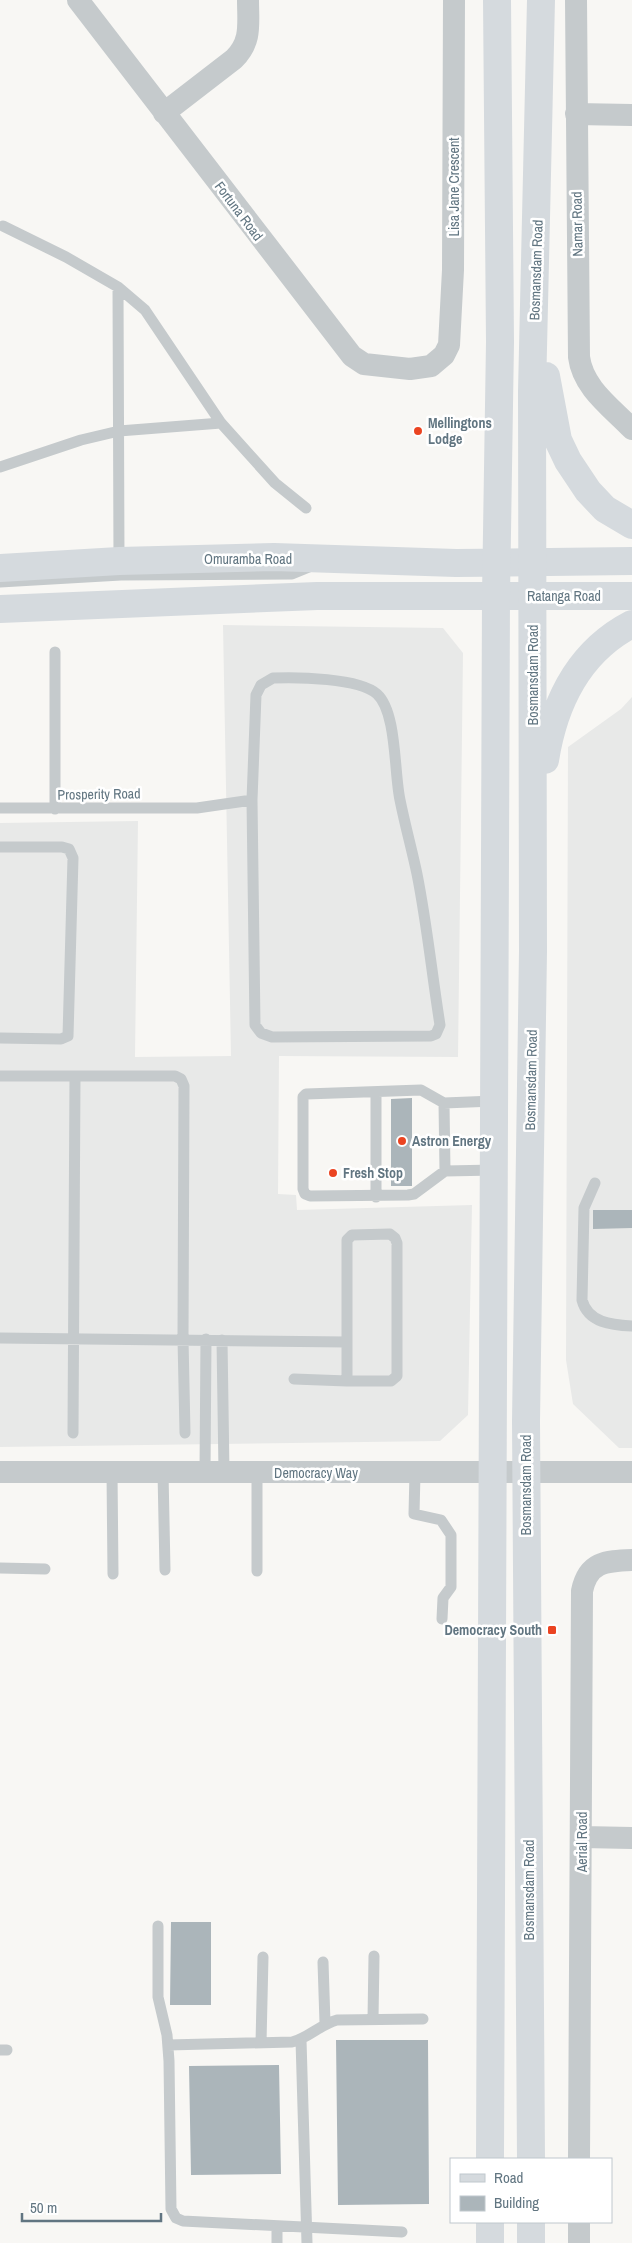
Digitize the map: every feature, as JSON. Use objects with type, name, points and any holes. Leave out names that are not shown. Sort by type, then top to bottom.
[{"type":"main road","points":[[490,2158],[496,562],[500,342],[497,0]]},
{"type":"main road","name":"Bosmansdam Road","points":[[531,2158],[526,1473],[532,838],[532,392],[536,298],[541,0]]},
{"type":"main road","points":[[536,298],[552,413],[558,440],[568,461],[588,491],[604,509],[632,525]]},
{"type":"main road","name":"Omuramba Road","points":[[0,568],[119,561],[274,557],[456,564],[496,562]]},
{"type":"main road","points":[[496,562],[632,562]]},
{"type":"main road","points":[[0,609],[317,596],[496,596]]},
{"type":"main road","name":"Ratanga Road","points":[[496,596],[632,596]]},
{"type":"main road","points":[[532,838],[554,716],[566,689],[585,662],[603,643],[632,624]]},
{"type":"main road","points":[[490,2223],[490,2243]]},
{"type":"main road","points":[[530,2243],[531,2223]]},
{"type":"street","name":"Fortuna Road","points":[[78,0],[352,356],[364,364],[399,369],[430,366]]},
{"type":"street","points":[[164,113],[234,60],[242,51],[248,38],[248,0]]},
{"type":"street","name":"Lisa Jane Crescent","points":[[430,366],[444,355],[449,345],[452,316],[454,0]]},
{"type":"street","name":"Namar Road","points":[[576,0],[579,357],[581,371],[587,382],[632,429]]},
{"type":"street","points":[[576,114],[632,115]]},
{"type":"street","name":"Democracy Way","points":[[0,1472],[632,1472]]},
{"type":"street","name":"Aerial Road","points":[[579,2158],[582,1591],[584,1580],[590,1571],[600,1564],[612,1560],[632,1560]]},
{"type":"street","points":[[582,1837],[632,1838]]},
{"type":"street","points":[[578,2243],[579,2223]]},
{"type":"lane","points":[[3,226],[66,257],[118,287],[145,310],[221,423],[276,483],[306,508]]},
{"type":"lane","points":[[118,287],[119,561]]},
{"type":"lane","points":[[0,467],[81,440],[120,431],[221,423]]},
{"type":"lane","points":[[0,582],[121,576],[292,574],[326,560]]},
{"type":"lane","points":[[197,589],[317,596]]},
{"type":"lane","points":[[55,652],[55,809]]},
{"type":"lane","points":[[281,678],[327,680],[361,687],[375,693],[383,700],[391,726],[395,775],[417,875],[440,1025],[436,1034],[431,1036],[272,1037],[261,1033],[254,1018],[252,800],[256,695],[266,681],[281,678]]},
{"type":"lane","name":"Prosperity Road","points":[[0,808],[198,808],[252,800]]},
{"type":"lane","points":[[0,847],[62,847],[69,849],[73,858],[68,1036],[61,1039],[0,1038]]},
{"type":"lane","points":[[0,1076],[175,1076],[181,1079],[184,1086],[183,1339],[185,1434]]},
{"type":"lane","points":[[73,1433],[75,1076]]},
{"type":"lane","points":[[494,1101],[444,1103],[421,1090],[306,1094],[302,1099],[304,1192],[310,1196],[376,1197],[414,1194],[445,1171],[495,1170]]},
{"type":"lane","points":[[376,1092],[376,1197]]},
{"type":"lane","points":[[444,1103],[445,1171]]},
{"type":"lane","points":[[595,1183],[584,1208],[582,1300],[587,1311],[602,1323],[632,1326]]},
{"type":"lane","points":[[294,1379],[346,1381],[391,1381],[397,1376],[397,1243],[396,1238],[390,1234],[352,1235],[347,1240],[346,1381]]},
{"type":"lane","points":[[0,1338],[346,1342]]},
{"type":"lane","points":[[206,1340],[214,1472]]},
{"type":"lane","points":[[214,1472],[222,1340]]},
{"type":"lane","points":[[112,1472],[113,1574]]},
{"type":"lane","points":[[163,1472],[165,1570]]},
{"type":"lane","points":[[257,1472],[257,1570]]},
{"type":"lane","points":[[415,1473],[414,1514],[440,1520],[451,1535],[451,1587],[443,1598],[442,1619]]},
{"type":"lane","points":[[0,1568],[45,1568]]},
{"type":"lane","points":[[158,1926],[158,1997],[168,2045],[171,2209],[176,2218],[183,2221],[277,2227],[402,2232]]},
{"type":"lane","points":[[373,2019],[374,1956]]},
{"type":"lane","points":[[261,2043],[262,1957]]},
{"type":"lane","points":[[324,1962],[325,2023]]},
{"type":"lane","points":[[168,2045],[292,2042],[301,2040],[325,2023],[348,2018],[423,2019]]},
{"type":"lane","points":[[301,2040],[307,2243]]},
{"type":"lane","points":[[277,2227],[277,2243]]},
{"type":"shaded area","points":[[223,625],[443,628],[463,653],[458,1057],[279,1056],[278,1194],[296,1195],[297,1210],[472,1205],[468,1415],[440,1441],[0,1447],[0,823],[138,821],[135,1057],[231,1056]]},
{"type":"shaded area","points":[[632,697],[632,1448],[619,1448],[573,1404],[566,1360],[568,747],[621,709]]},
{"type":"building","points":[[412,1098],[412,1186],[391,1186],[391,1099]]},
{"type":"building","points":[[593,1210],[632,1210],[632,1228],[593,1229]]},
{"type":"building","points":[[171,1922],[211,1922],[211,2005],[170,2005]]},
{"type":"building","points":[[336,2040],[428,2040],[429,2204],[338,2205]]},
{"type":"building","points":[[279,2065],[281,2174],[191,2175],[189,2066]]},
{"type":"place","name":"Mellingtons Lodge","points":[[418,431]]},
{"type":"place","name":"Astron Energy","points":[[402,1141]]},
{"type":"place","name":"Fresh Stop","points":[[333,1173]]},
{"type":"place","name":"Democracy South","points":[[552,1630]]}]
